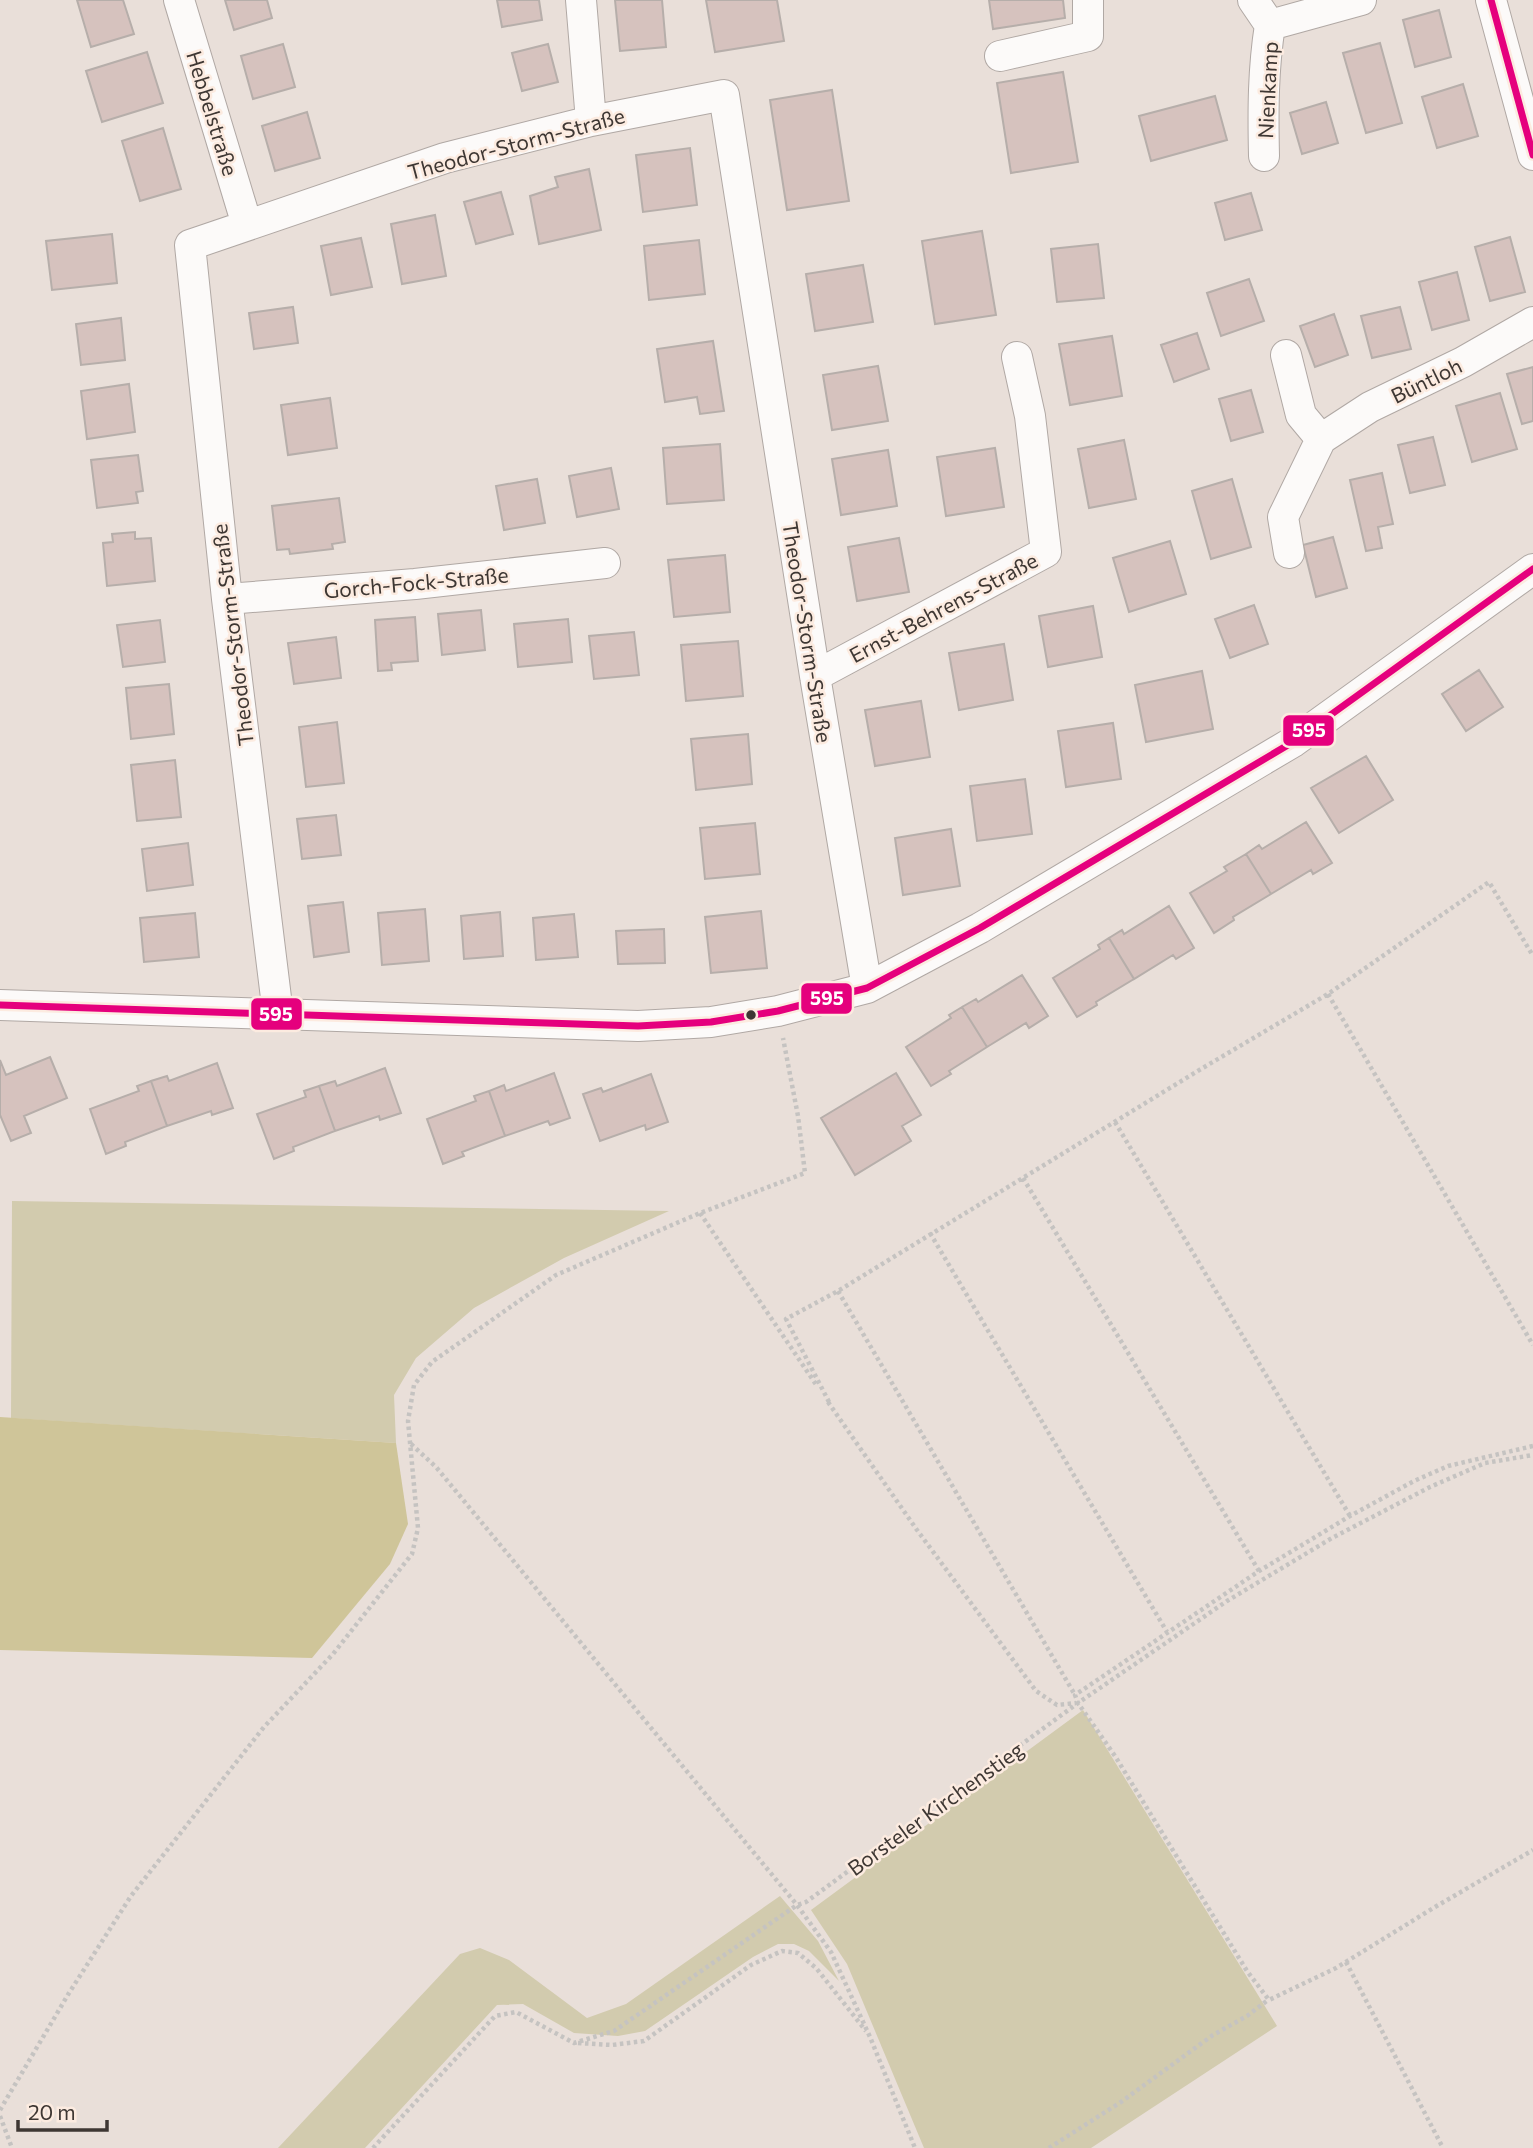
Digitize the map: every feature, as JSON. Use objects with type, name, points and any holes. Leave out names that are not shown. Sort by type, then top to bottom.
[{"type":"street","name":"Hebbelstraße","points":[[179,0],[247,225]]},
{"type":"street","points":[[581,0],[591,121]]},
{"type":"street","points":[[1000,55],[1088,36],[1088,0]]},
{"type":"street","name":"Nienkamp","points":[[1253,0],[1270,24],[1262,100],[1264,156]]},
{"type":"street","name":"Nienkamp","points":[[1270,24],[1361,0]]},
{"type":"street","points":[[1491,0],[1533,155]]},
{"type":"street","name":"Theodor-Storm-Straße","points":[[278,1014],[227,599],[190,245],[445,158],[591,121],[724,95],[867,988]]},
{"type":"street","name":"Büntloh","points":[[1321,439],[1370,407],[1463,362],[1533,322]]},
{"type":"street","points":[[1286,355],[1301,415],[1321,439],[1283,517],[1289,553]]},
{"type":"street","name":"Ernst-Behrens-Straße","points":[[815,676],[1046,552],[1030,416],[1017,357]]},
{"type":"street","name":"Gorch-Fock-Straße","points":[[227,599],[415,584],[605,564]]},
{"type":"street","points":[[0,1005],[638,1026],[710,1022],[778,1011],[867,988],[981,928],[1293,742],[1533,569]]},
{"type":"path","points":[[829,1402],[786,1319],[838,1291],[1328,994],[1489,882],[1533,956]]},
{"type":"path","points":[[1328,994],[1533,1345]]},
{"type":"path","points":[[0,2110],[69,1993],[131,1896],[264,1727],[334,1654],[412,1554],[418,1528],[408,1421],[414,1385],[432,1362],[556,1275],[700,1213],[806,1173],[778,1011]]},
{"type":"path","points":[[1115,1122],[1350,1516]]},
{"type":"path","points":[[1023,1178],[1259,1572]]},
{"type":"path","points":[[700,1213],[917,1530],[1036,1691],[1056,1704],[1078,1703]]},
{"type":"path","points":[[930,1233],[1167,1632]]},
{"type":"path","points":[[838,1291],[1078,1703],[1115,1756],[1247,1971],[1269,2000]]},
{"type":"path","points":[[411,1444],[436,1467],[797,1905],[831,1952],[870,2037],[915,2148]]},
{"type":"path","points":[[1075,1695],[1259,1572],[1350,1516],[1414,1481],[1448,1466],[1533,1446]]},
{"type":"path","name":"Borsteler Kirchenstieg","points":[[574,2043],[614,2031],[797,1905],[817,1895],[1078,1703],[1227,1601],[1332,1538],[1430,1487],[1485,1463],[1533,1455]]},
{"type":"path","points":[[1049,2148],[1121,2102],[1213,2035],[1269,2000],[1346,1962],[1533,1850]]},
{"type":"path","points":[[373,2148],[495,2016],[516,2012],[574,2043],[612,2045],[644,2041],[751,1965],[782,1951],[798,1953],[816,1968],[870,2037]]},
{"type":"path","points":[[1346,1962],[1443,2148]]},
{"type":"path","points":[[0,2116],[12,2148]]},
{"type":"shaded area","points":[[12,1201],[669,1211],[564,1258],[474,1308],[416,1358],[394,1395],[396,1443],[11,1418]]},
{"type":"shaded area","points":[[0,1417],[396,1443],[408,1524],[390,1564],[312,1658],[0,1650]]},
{"type":"shaded area","points":[[1083,1710],[1277,2026],[1091,2148],[924,2148],[847,1964],[811,1910]]},
{"type":"shaded area","points":[[780,1896],[818,1941],[839,1981],[809,1951],[794,1944],[778,1944],[753,1957],[645,2031],[618,2036],[574,2033],[523,2004],[497,2005],[365,2148],[278,2148],[460,1954],[480,1948],[509,1960],[587,2018],[626,2004]]},
{"type":"building","points":[[77,0],[123,0],[134,34],[91,47]]},
{"type":"building","points":[[225,0],[267,0],[272,18],[234,30]]},
{"type":"building","points":[[497,0],[539,0],[542,20],[502,27]]},
{"type":"building","points":[[615,0],[662,0],[666,47],[620,51]]},
{"type":"building","points":[[706,0],[777,0],[784,41],[715,52]]},
{"type":"building","points":[[989,0],[1063,0],[1065,18],[993,29]]},
{"type":"building","points":[[1439,10],[1451,57],[1415,67],[1403,20]]},
{"type":"building","points":[[1380,43],[1402,123],[1366,133],[1343,53]]},
{"type":"building","points":[[283,44],[295,87],[253,99],[241,56]]},
{"type":"building","points":[[548,44],[558,82],[522,91],[512,53]]},
{"type":"building","points":[[147,52],[163,103],[102,122],[86,71]]},
{"type":"building","points":[[1063,72],[1078,162],[1011,173],[997,83]]},
{"type":"building","points":[[1463,84],[1478,136],[1437,148],[1422,97]]},
{"type":"building","points":[[832,90],[849,201],[787,210],[770,100]]},
{"type":"building","points":[[1215,96],[1227,140],[1151,161],[1139,116]]},
{"type":"building","points":[[1326,102],[1338,143],[1302,154],[1290,113]]},
{"type":"building","points":[[307,112],[320,158],[275,171],[262,126]]},
{"type":"building","points":[[163,128],[181,189],[140,201],[122,141]]},
{"type":"building","points":[[690,148],[697,205],[643,212],[636,155]]},
{"type":"building","points":[[589,169],[601,230],[539,244],[530,196],[558,187],[555,177]]},
{"type":"building","points":[[501,192],[513,234],[476,244],[464,202]]},
{"type":"building","points":[[1251,193],[1262,230],[1225,240],[1215,203]]},
{"type":"building","points":[[435,215],[446,276],[402,284],[391,224]]},
{"type":"building","points":[[982,231],[996,315],[935,324],[922,241]]},
{"type":"building","points":[[112,234],[117,283],[52,290],[46,241]]},
{"type":"building","points":[[1510,237],[1525,292],[1490,301],[1475,247]]},
{"type":"building","points":[[361,238],[372,287],[331,295],[321,246]]},
{"type":"building","points":[[699,240],[705,294],[649,300],[644,246]]},
{"type":"building","points":[[1098,244],[1104,298],[1057,302],[1051,249]]},
{"type":"building","points":[[863,265],[873,322],[815,331],[806,274]]},
{"type":"building","points":[[1457,272],[1469,320],[1432,330],[1419,282]]},
{"type":"building","points":[[1249,279],[1264,321],[1221,336],[1207,293]]},
{"type":"building","points":[[293,307],[298,343],[254,349],[249,313]]},
{"type":"building","points":[[1400,307],[1411,349],[1372,358],[1361,316]]},
{"type":"building","points":[[1334,314],[1348,355],[1315,367],[1300,326]]},
{"type":"building","points":[[121,318],[125,360],[81,365],[76,324]]},
{"type":"building","points":[[1197,333],[1209,369],[1174,382],[1161,345]]},
{"type":"building","points":[[1112,336],[1122,396],[1070,405],[1059,344]]},
{"type":"building","points":[[713,341],[724,411],[700,414],[697,397],[665,402],[657,349]]},
{"type":"building","points":[[878,366],[888,421],[832,430],[823,375]]},
{"type":"building","points":[[1533,367],[1533,421],[1522,424],[1507,374]]},
{"type":"building","points":[[129,384],[135,432],[87,439],[81,391]]},
{"type":"building","points":[[1251,390],[1263,432],[1231,441],[1219,399]]},
{"type":"building","points":[[1500,393],[1517,449],[1472,462],[1456,406]]},
{"type":"building","points":[[330,398],[337,448],[288,455],[281,405]]},
{"type":"building","points":[[1433,437],[1445,485],[1410,493],[1398,445]]},
{"type":"building","points":[[1124,440],[1136,499],[1089,508],[1078,449]]},
{"type":"building","points":[[720,444],[724,500],[667,504],[663,448]]},
{"type":"building","points":[[995,448],[1004,507],[946,516],[937,457]]},
{"type":"building","points":[[888,450],[897,506],[841,515],[832,459]]},
{"type":"building","points":[[138,455],[143,491],[136,492],[138,503],[97,508],[91,460]]},
{"type":"building","points":[[611,468],[619,509],[577,517],[569,476]]},
{"type":"building","points":[[1382,473],[1393,524],[1378,527],[1382,548],[1366,551],[1350,480]]},
{"type":"building","points":[[537,479],[545,523],[504,530],[496,486]]},
{"type":"building","points":[[1232,479],[1251,547],[1211,559],[1192,491]]},
{"type":"building","points":[[339,498],[345,542],[332,544],[333,549],[290,554],[289,549],[277,550],[272,506]]},
{"type":"building","points":[[135,532],[135,539],[151,538],[155,581],[107,586],[103,543],[113,542],[112,534]]},
{"type":"building","points":[[1333,537],[1347,588],[1316,597],[1303,545]]},
{"type":"building","points":[[899,538],[909,592],[857,601],[848,547]]},
{"type":"building","points":[[1170,541],[1186,594],[1129,612],[1113,558]]},
{"type":"building","points":[[725,555],[730,612],[674,617],[668,560]]},
{"type":"building","points":[[1254,605],[1268,644],[1230,658],[1215,619]]},
{"type":"building","points":[[1093,606],[1102,657],[1048,667],[1039,616]]},
{"type":"building","points":[[481,610],[485,650],[442,655],[438,614]]},
{"type":"building","points":[[415,617],[418,661],[391,663],[392,670],[378,671],[375,620]]},
{"type":"building","points":[[568,619],[572,662],[518,667],[514,624]]},
{"type":"building","points":[[160,620],[165,662],[123,667],[117,625]]},
{"type":"building","points":[[634,632],[639,675],[594,679],[589,636]]},
{"type":"building","points":[[336,637],[341,678],[294,684],[288,643]]},
{"type":"building","points":[[738,641],[743,696],[686,701],[681,645]]},
{"type":"building","points":[[1004,644],[1013,700],[959,710],[949,653]]},
{"type":"building","points":[[1479,670],[1503,707],[1466,731],[1442,694]]},
{"type":"building","points":[[1202,671],[1213,729],[1146,742],[1135,685]]},
{"type":"building","points":[[169,684],[174,734],[131,739],[126,688]]},
{"type":"building","points":[[921,701],[930,757],[875,766],[865,710]]},
{"type":"building","points":[[337,722],[344,783],[306,787],[299,727]]},
{"type":"building","points":[[1113,723],[1121,779],[1066,787],[1058,731]]},
{"type":"building","points":[[748,734],[752,784],[696,790],[691,739]]},
{"type":"building","points":[[1366,756],[1393,800],[1339,833],[1311,788]]},
{"type":"building","points":[[175,760],[181,817],[137,821],[131,765]]},
{"type":"building","points":[[1025,779],[1032,834],[977,841],[970,786]]},
{"type":"building","points":[[336,815],[341,855],[302,859],[297,819]]},
{"type":"building","points":[[1306,822],[1332,863],[1313,874],[1311,870],[1271,894],[1246,854],[1259,845],[1262,849]]},
{"type":"building","points":[[755,823],[760,874],[705,879],[700,828]]},
{"type":"building","points":[[951,829],[960,886],[903,895],[895,838]]},
{"type":"building","points":[[188,843],[193,885],[147,891],[142,849]]},
{"type":"building","points":[[1246,854],[1271,894],[1233,917],[1234,920],[1214,933],[1190,893],[1227,871],[1224,867]]},
{"type":"building","points":[[343,902],[349,952],[314,957],[308,906]]},
{"type":"building","points":[[1169,906],[1194,948],[1176,959],[1173,955],[1134,979],[1109,938],[1122,930],[1124,934]]},
{"type":"building","points":[[425,909],[429,961],[382,965],[378,913]]},
{"type":"building","points":[[761,911],[767,968],[711,973],[705,917]]},
{"type":"building","points":[[500,912],[503,956],[464,959],[461,916]]},
{"type":"building","points":[[195,913],[199,957],[144,962],[140,918]]},
{"type":"building","points":[[574,914],[578,957],[536,960],[533,918]]},
{"type":"building","points":[[664,929],[665,963],[618,964],[616,931]]},
{"type":"building","points":[[1109,938],[1134,979],[1077,1017],[1053,978],[1100,949],[1098,945]]},
{"type":"building","points":[[1022,975],[1048,1016],[1029,1028],[1026,1023],[987,1047],[962,1007],[976,999],[978,1002]]},
{"type":"building","points":[[962,1007],[987,1047],[931,1086],[906,1047],[951,1018],[949,1015]]},
{"type":"building","points":[[50,1057],[67,1098],[24,1116],[31,1133],[11,1141],[0,1115],[0,1060],[6,1075]]},
{"type":"building","points":[[217,1063],[233,1108],[212,1115],[211,1111],[167,1126],[151,1081],[167,1076],[169,1081]]},
{"type":"building","points":[[385,1068],[401,1113],[380,1120],[379,1116],[335,1131],[319,1086],[335,1081],[337,1086]]},
{"type":"building","points":[[554,1073],[570,1118],[550,1125],[548,1121],[505,1136],[489,1091],[504,1085],[506,1091]]},
{"type":"building","points":[[896,1073],[921,1115],[902,1126],[911,1141],[855,1175],[821,1118]]},
{"type":"building","points":[[651,1074],[668,1122],[646,1130],[645,1125],[600,1141],[583,1094],[601,1088],[603,1092]]},
{"type":"building","points":[[151,1081],[167,1126],[125,1142],[126,1146],[106,1154],[90,1109],[139,1091],[137,1086]]},
{"type":"building","points":[[319,1086],[335,1131],[293,1147],[294,1151],[274,1159],[257,1114],[306,1097],[304,1091]]},
{"type":"building","points":[[489,1091],[505,1136],[462,1152],[464,1156],[443,1164],[427,1119],[476,1101],[474,1096]]},
{"type":"transit line","name":"595","points":[[1491,0],[1533,155]]},
{"type":"transit line","name":"595","points":[[0,1005],[638,1026],[711,1022],[778,1011],[867,988],[980,928],[1293,742],[1533,569]]}]
